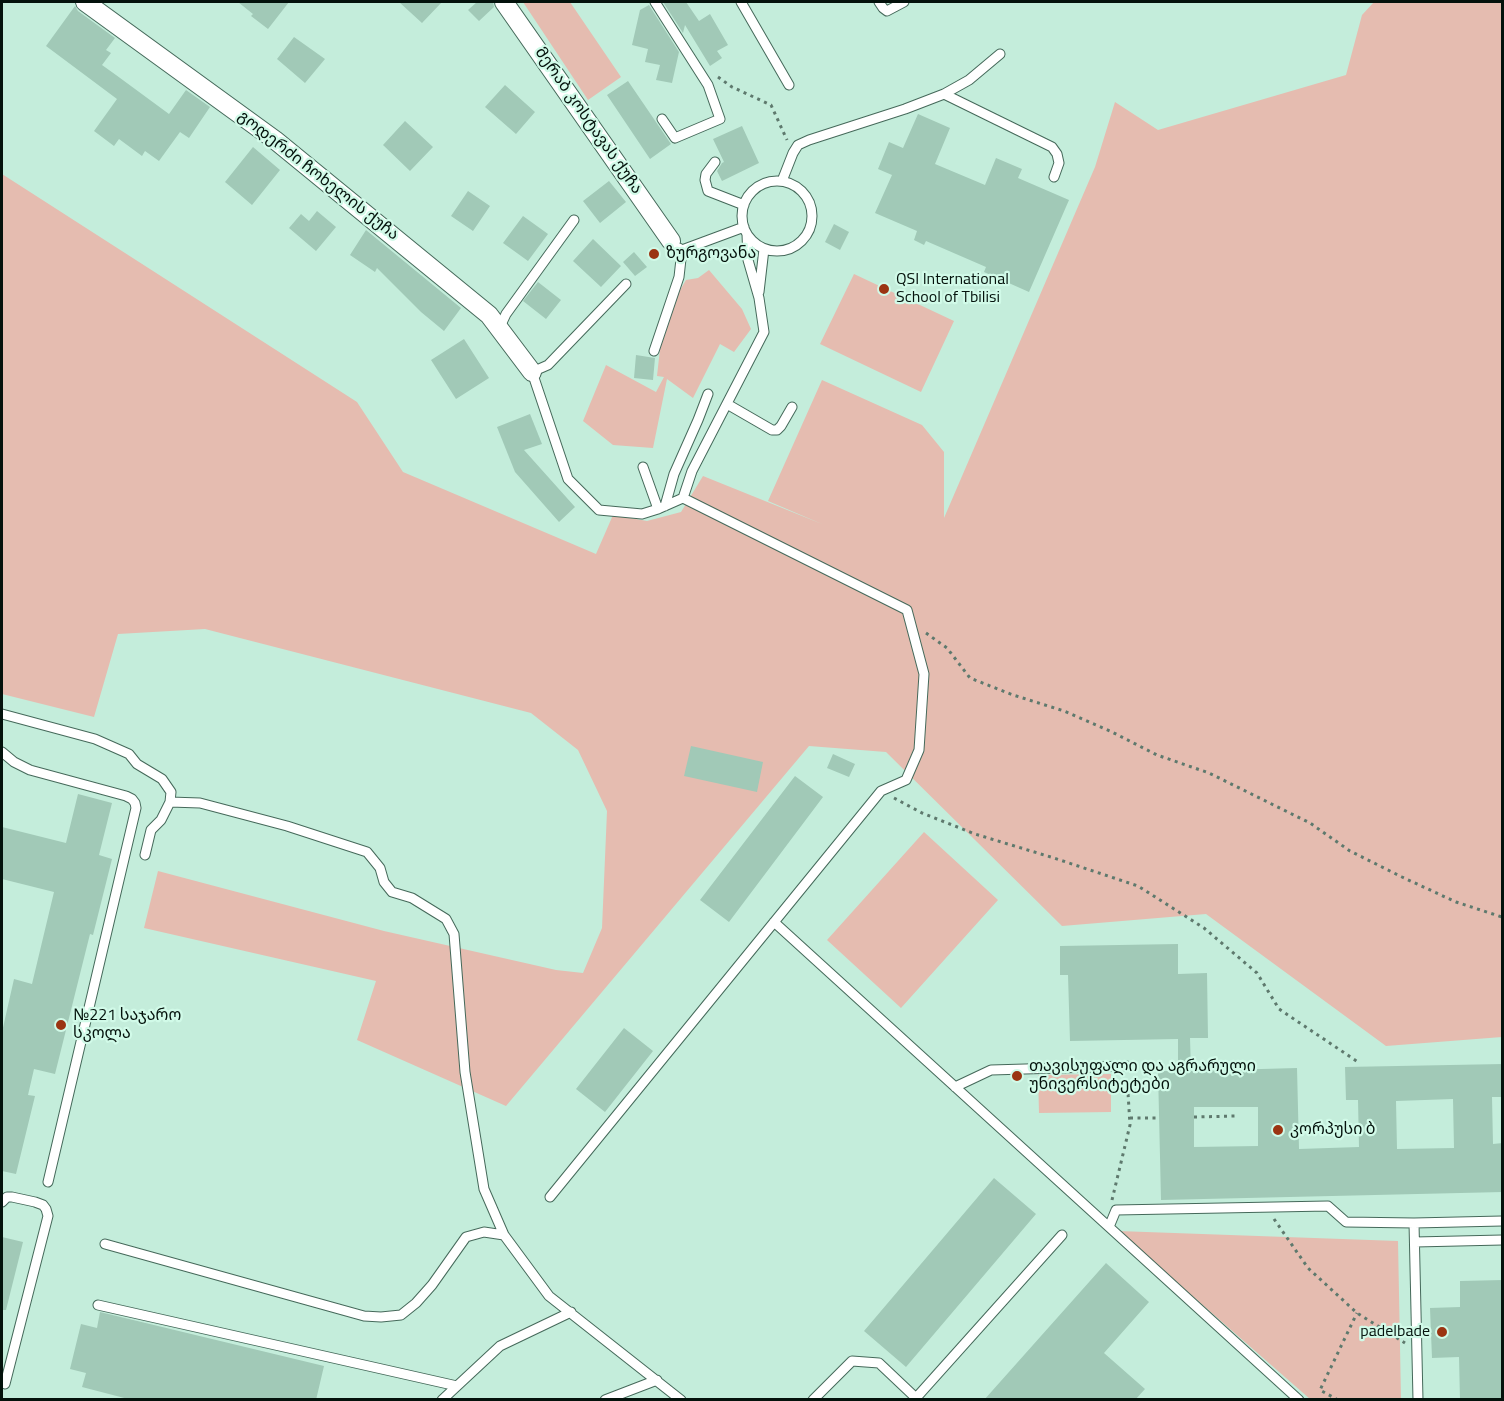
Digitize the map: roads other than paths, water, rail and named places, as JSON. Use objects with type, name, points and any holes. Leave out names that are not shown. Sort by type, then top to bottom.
[{"type":"street","name":"გოდერძი ჩოხელის ქუჩა","points":[[85,2],[275,140],[489,315],[532,372]]},
{"type":"street","name":"მერაბ კოსტავას ქუჩა","points":[[504,2],[676,246]]},
{"type":"lane","points":[[655,2],[708,85],[720,119],[675,138],[662,119]]},
{"type":"lane","points":[[741,2],[789,85]]},
{"type":"lane","points":[[879,2],[887,10],[904,2]]},
{"type":"lane","points":[[782,181],[798,145],[944,94],[969,80],[1000,54]]},
{"type":"lane","points":[[944,94],[1052,147],[1059,163],[1054,177]]},
{"type":"lane","points":[[715,162],[706,174],[708,191],[744,205]]},
{"type":"lane","points":[[626,284],[548,365],[532,372],[568,479],[599,510],[642,514],[662,508],[682,498],[692,471],[764,332],[759,298],[748,260],[742,213],[746,200],[755,189],[768,182],[782,181],[792,184],[808,198],[812,209],[810,230],[796,246],[786,250],[764,249],[757,245],[745,231]]},
{"type":"lane","points":[[499,329],[506,314],[574,219]]},
{"type":"lane","points":[[654,351],[679,277],[676,246],[745,231]]},
{"type":"lane","points":[[759,298],[764,249]]},
{"type":"lane","points":[[662,508],[708,394]]},
{"type":"lane","points":[[727,404],[772,430],[777,430],[781,426],[792,407]]},
{"type":"lane","points":[[643,467],[662,508]]},
{"type":"lane","points":[[550,1197],[881,791],[906,780],[919,750],[924,674],[908,610],[682,498]]},
{"type":"lane","points":[[2,714],[95,739],[129,754],[137,764],[162,779],[171,792],[170,802],[161,820],[151,830],[145,855]]},
{"type":"lane","points":[[2,752],[14,762],[30,770],[126,796],[132,799],[136,808],[48,1182]]},
{"type":"lane","points":[[170,802],[200,803],[287,826],[367,852],[380,868],[384,882],[392,892],[412,898],[446,919],[454,934],[465,1072],[484,1189],[504,1235],[549,1296],[681,1400]]},
{"type":"lane","points":[[774,922],[1299,1400]]},
{"type":"lane","points":[[955,1087],[991,1070],[1127,1066]]},
{"type":"lane","points":[[2,1202],[7,1197],[35,1202],[43,1205],[48,1216],[5,1384]]},
{"type":"lane","points":[[1109,1227],[1116,1210],[1328,1206],[1346,1222],[1503,1221]]},
{"type":"lane","points":[[1438,1222],[1439,1242]]},
{"type":"lane","points":[[1414,1223],[1418,1400]]},
{"type":"lane","points":[[105,1244],[364,1316],[381,1317],[401,1315],[416,1303],[432,1285],[466,1237],[484,1232],[504,1235]]},
{"type":"lane","points":[[813,1400],[852,1361],[879,1363],[917,1399],[1062,1235]]},
{"type":"lane","points":[[1415,1242],[1503,1240]]},
{"type":"lane","points":[[98,1305],[457,1386]]},
{"type":"lane","points":[[442,1400],[500,1346],[571,1312]]},
{"type":"lane","points":[[605,1400],[657,1380]]},
{"type":"place","name":"ზურგოვანა","points":[[654,254]]},
{"type":"place","name":"QSI International School of Tbilisi","points":[[884,289]]},
{"type":"place","name":"№221 საჯარო სკოლა","points":[[61,1025]]},
{"type":"place","name":"თავისუფალი და აგრარული უნივერსიტეტები","points":[[1017,1076]]},
{"type":"place","name":"კორპუსი ბ","points":[[1278,1130]]},
{"type":"place","name":"padelbade","points":[[1442,1332]]}]
